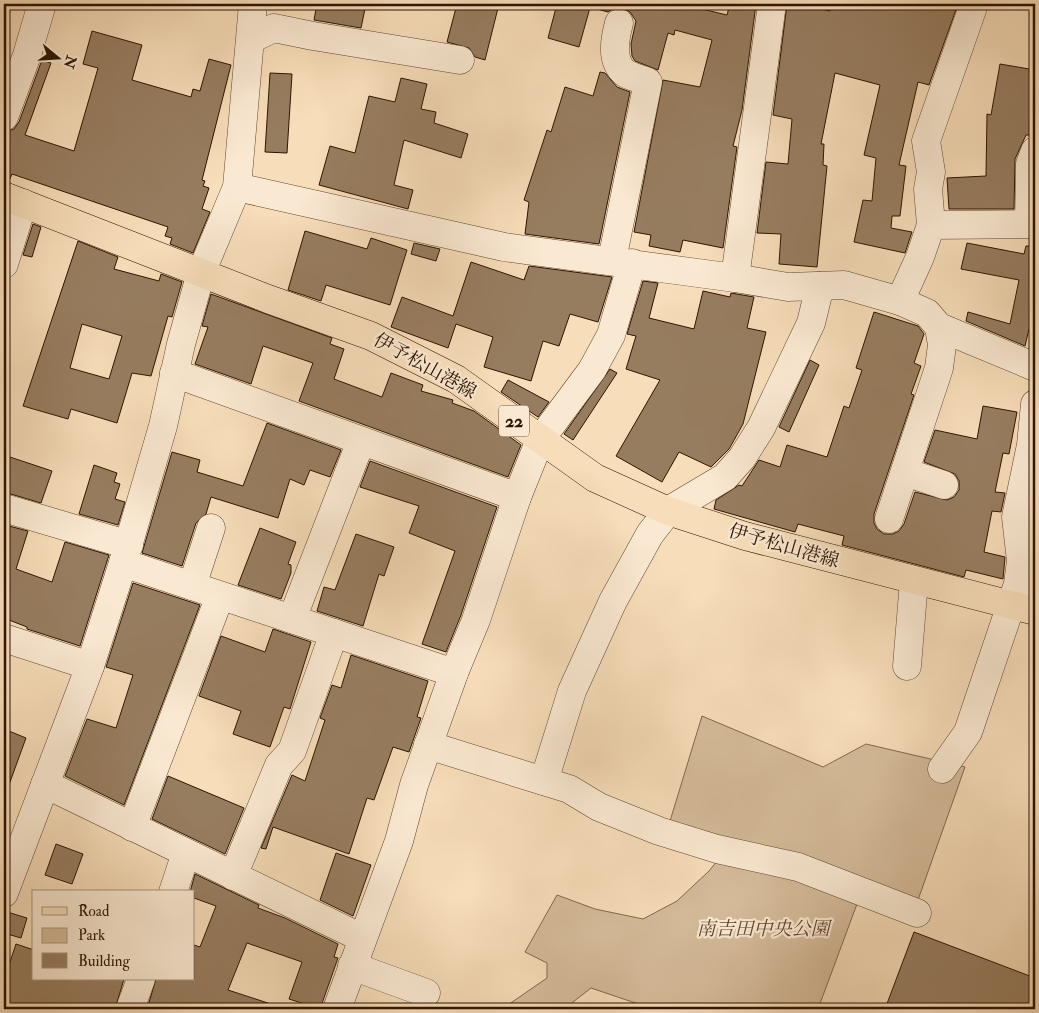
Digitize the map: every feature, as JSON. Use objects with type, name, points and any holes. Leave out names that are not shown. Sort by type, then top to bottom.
[{"type":"main road","name":"伊予松山港線","points":[[13,200],[371,336],[456,379],[595,478],[668,511],[745,536],[1024,608]]},
{"type":"street","points":[[4,117],[27,55],[42,4]]},
{"type":"street","points":[[5,888],[90,666],[126,554],[163,426],[174,372],[201,273],[236,187],[253,4]]},
{"type":"street","points":[[735,278],[772,4]]},
{"type":"street","points":[[900,300],[920,256],[931,224],[928,188],[931,172],[926,141],[974,4]]},
{"type":"street","points":[[337,1009],[399,841],[414,786],[428,745],[454,673],[476,620],[517,497],[540,440],[602,353],[611,335],[648,82],[625,72],[616,58],[614,40],[619,23]]},
{"type":"street","points":[[251,39],[274,28],[460,60]]},
{"type":"street","points":[[931,224],[1032,224],[1030,164],[1035,151]]},
{"type":"street","points":[[236,187],[504,247],[735,278],[788,288],[844,285],[900,300],[927,313],[939,327],[1035,367]]},
{"type":"street","points":[[4,264],[13,200]]},
{"type":"street","points":[[544,781],[572,690],[595,638],[650,534],[668,511],[725,477],[742,458],[761,428],[811,322],[820,286]]},
{"type":"street","points":[[889,519],[939,368],[942,345],[939,327]]},
{"type":"street","points":[[174,372],[517,497]]},
{"type":"street","points":[[942,769],[968,732],[1024,608],[1018,584],[1021,561],[1028,551],[1016,517],[1031,445],[1035,404]]},
{"type":"street","points":[[292,619],[361,440]]},
{"type":"street","points":[[905,472],[944,485]]},
{"type":"street","points":[[4,508],[126,554],[192,586],[454,673]]},
{"type":"street","points":[[192,586],[210,528]]},
{"type":"street","points":[[907,666],[914,580]]},
{"type":"street","points":[[132,827],[220,596]]},
{"type":"street","points":[[233,876],[279,765],[292,751],[334,633]]},
{"type":"street","points":[[4,638],[90,666]]},
{"type":"street","points":[[428,745],[569,789],[599,807],[659,831],[717,849],[798,867],[917,913]]},
{"type":"street","points":[[45,784],[362,938]]},
{"type":"street","points":[[173,890],[186,853]]},
{"type":"street","points":[[352,966],[426,993]]},
{"type":"street","points":[[130,1009],[141,980]]},
{"type":"green space","name":"南吉田中央公園","points":[[702,716],[823,767],[866,744],[965,767],[918,900],[857,904],[818,1009],[653,1009],[591,988],[564,1009],[502,1009],[547,978],[547,963],[525,952],[557,895],[595,909],[643,919],[677,901],[709,871],[731,844],[670,821]]},
{"type":"building","points":[[317,4],[366,4],[361,28],[314,20]]},
{"type":"building","points":[[457,4],[499,4],[485,60],[475,57],[469,48],[447,42]]},
{"type":"building","points":[[557,4],[591,4],[579,47],[548,38]]},
{"type":"building","points":[[598,4],[681,4],[727,15],[730,4],[756,4],[742,110],[733,146],[737,147],[723,248],[683,240],[680,252],[649,246],[651,235],[634,232],[663,80],[700,87],[712,40],[675,30],[674,35],[668,33],[658,70],[635,61],[632,56],[631,44],[636,21],[630,12],[622,8],[614,8],[608,12],[597,9]]},
{"type":"building","points":[[787,4],[800,4],[830,11],[831,4],[958,4],[929,85],[918,82],[899,165],[906,166],[900,216],[892,216],[891,228],[912,232],[905,253],[854,242],[863,200],[872,201],[876,158],[864,155],[880,85],[835,73],[821,144],[824,144],[823,165],[827,166],[817,267],[779,264],[781,234],[757,233],[766,162],[788,164],[792,119],[773,115]]},
{"type":"building","points":[[92,31],[142,45],[132,80],[191,97],[193,89],[200,91],[209,59],[231,65],[202,180],[205,181],[203,186],[209,188],[202,209],[210,212],[193,253],[170,244],[172,238],[165,236],[168,227],[12,174],[9,181],[4,181],[4,132],[14,129],[19,122],[42,60],[51,63],[25,135],[74,151],[98,68],[83,64]]},
{"type":"building","points":[[1000,64],[1035,70],[1035,118],[1032,135],[1026,135],[1015,159],[1014,209],[949,209],[947,178],[986,176],[987,114],[991,115]]},
{"type":"building","points":[[600,72],[605,73],[617,87],[630,92],[599,244],[525,234],[529,202],[524,200],[547,130],[551,132],[565,87],[593,96]]},
{"type":"building","points":[[270,73],[292,74],[287,153],[265,152]]},
{"type":"building","points":[[401,78],[427,84],[421,109],[436,112],[434,123],[468,134],[461,158],[404,140],[394,185],[413,190],[408,209],[319,185],[330,146],[355,153],[369,96],[395,102]]},
{"type":"building","points":[[33,224],[41,227],[32,257],[23,255]]},
{"type":"building","points":[[305,231],[367,249],[371,238],[407,250],[390,305],[326,285],[321,301],[288,290]]},
{"type":"building","points":[[78,241],[118,257],[114,269],[159,281],[161,274],[182,282],[172,317],[168,316],[151,376],[132,373],[117,423],[71,409],[68,419],[23,406]],"holes":[[[82,324],[122,336],[109,379],[70,368]]]},
{"type":"building","points":[[414,243],[440,249],[436,261],[411,254]]},
{"type":"building","points":[[967,243],[1024,254],[1026,246],[1035,246],[1035,331],[1029,329],[1025,346],[966,321],[968,312],[1010,324],[1019,280],[961,269]]},
{"type":"building","points":[[471,262],[524,280],[529,266],[612,277],[598,322],[570,314],[559,346],[543,341],[531,381],[484,367],[493,337],[456,324],[448,348],[391,327],[402,297],[453,316]]},
{"type":"building","points":[[643,281],[658,283],[649,318],[694,329],[703,291],[730,297],[731,293],[754,297],[747,328],[766,332],[743,424],[729,449],[711,467],[679,452],[662,482],[616,456],[660,380],[626,369],[636,336],[627,334]]},
{"type":"building","points":[[211,294],[332,338],[330,344],[344,349],[334,379],[382,397],[391,373],[423,385],[421,391],[453,400],[452,403],[474,411],[521,445],[508,477],[299,401],[313,363],[263,346],[251,384],[195,364],[208,327],[202,326]]},
{"type":"building","points":[[874,312],[918,326],[924,334],[914,363],[921,366],[911,394],[914,395],[874,514],[874,523],[877,529],[884,534],[893,534],[899,531],[904,524],[915,492],[947,500],[954,497],[959,490],[959,481],[955,474],[924,462],[935,430],[977,439],[983,406],[1017,412],[1009,454],[1003,453],[995,492],[1005,493],[1001,512],[992,511],[984,552],[1005,557],[1003,579],[966,570],[964,577],[842,545],[844,536],[798,524],[795,532],[714,509],[716,500],[739,485],[742,486],[759,460],[780,467],[787,445],[827,457],[844,406],[849,408],[862,370],[856,368]]},
{"type":"building","points":[[810,360],[819,365],[789,432],[779,427]]},
{"type":"building","points":[[610,369],[617,373],[573,440],[564,434]]},
{"type":"building","points":[[508,380],[549,402],[538,417],[501,392]]},
{"type":"building","points":[[267,423],[341,450],[330,477],[310,470],[304,485],[290,479],[278,518],[211,497],[206,514],[196,523],[182,566],[142,553],[172,452],[200,460],[197,472],[243,486]]},
{"type":"building","points":[[4,455],[52,471],[41,503],[4,492]]},
{"type":"building","points":[[370,461],[497,507],[461,615],[446,652],[422,644],[455,551],[409,533],[419,506],[360,487]]},
{"type":"building","points":[[94,465],[117,473],[114,482],[120,484],[115,499],[125,502],[118,525],[79,514]]},
{"type":"building","points":[[5,525],[28,531],[16,569],[52,582],[65,542],[109,555],[80,646],[27,629],[27,627],[4,618]]},
{"type":"building","points":[[260,528],[296,542],[288,564],[291,565],[291,573],[281,599],[238,585]]},
{"type":"building","points":[[356,534],[394,547],[384,576],[379,574],[363,626],[317,611],[324,587],[335,590]]},
{"type":"building","points":[[133,583],[200,605],[124,805],[65,776],[87,719],[116,728],[133,675],[106,667]]},
{"type":"building","points":[[273,629],[311,642],[290,709],[284,707],[270,747],[233,734],[241,711],[199,696],[221,636],[265,652]]},
{"type":"building","points":[[351,655],[428,681],[417,717],[421,718],[409,752],[393,747],[374,800],[367,798],[349,854],[273,827],[266,849],[261,848],[292,775],[305,781],[325,720],[320,718],[332,685],[341,688]]},
{"type":"building","points":[[4,729],[26,738],[6,793],[4,792]]},
{"type":"building","points":[[168,776],[244,808],[225,854],[152,819]]},
{"type":"building","points":[[56,844],[83,854],[72,884],[45,875]]},
{"type":"building","points":[[336,853],[371,865],[353,916],[320,900]]},
{"type":"building","points":[[195,874],[259,905],[258,908],[285,918],[338,944],[334,957],[338,958],[320,1009],[289,999],[302,962],[247,943],[228,990],[274,1005],[274,1009],[147,1009],[156,980],[195,980],[195,945],[200,947],[216,906],[195,898],[195,890],[191,890]]},
{"type":"building","points":[[4,911],[27,918],[21,938],[4,933]]},
{"type":"building","points":[[914,932],[1035,978],[1035,1009],[885,1009]]},
{"type":"building","points":[[16,944],[32,949],[32,980],[124,980],[115,1009],[4,1009],[9,986],[4,984]]}]
